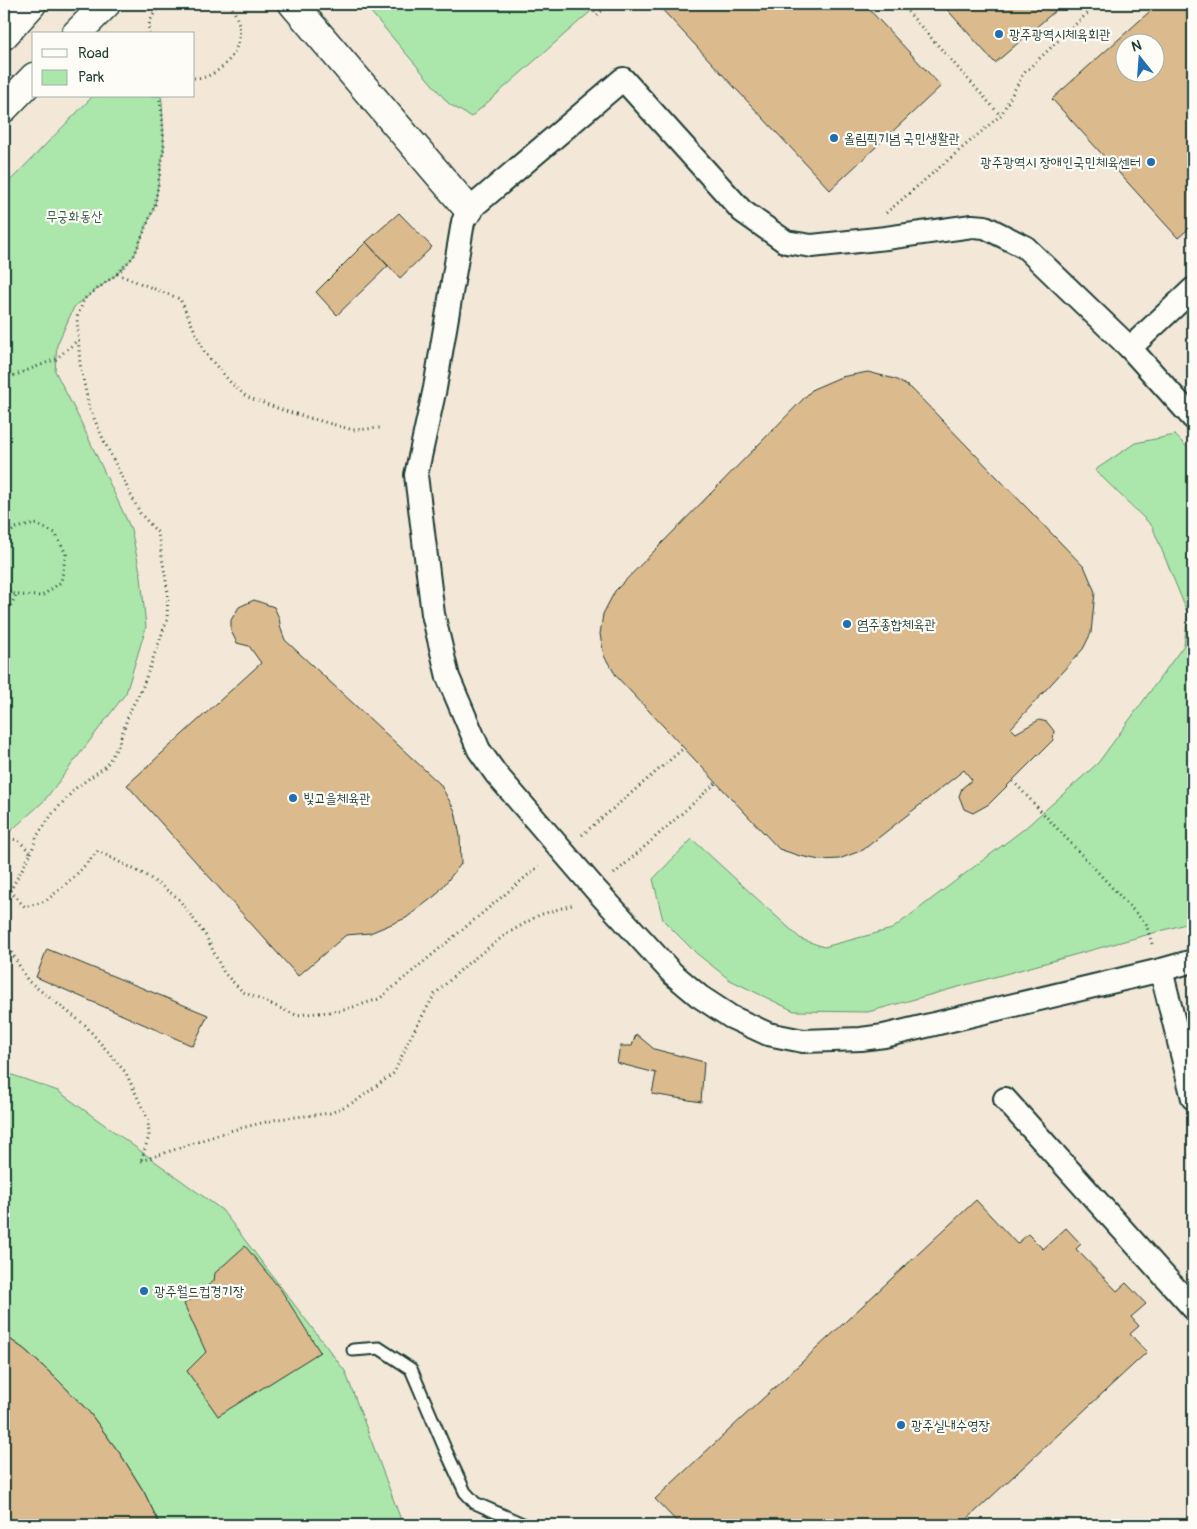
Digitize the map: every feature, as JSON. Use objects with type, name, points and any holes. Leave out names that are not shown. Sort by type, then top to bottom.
[{"type":"street","points":[[4,35],[32,4]]},
{"type":"street","points":[[78,32],[106,4]]},
{"type":"street","points":[[293,4],[469,210]]},
{"type":"street","points":[[1193,418],[1130,348],[1025,247],[985,227],[972,226],[812,246],[786,242],[742,211],[623,79],[469,210],[462,222],[435,388],[416,475],[433,614],[448,677],[479,750],[496,774],[596,890],[673,974],[699,996],[731,1017],[768,1034],[803,1041],[861,1039],[884,1036],[1193,961]]},
{"type":"street","points":[[4,108],[32,80]]},
{"type":"street","points":[[1130,348],[1193,289]]},
{"type":"street","points":[[1161,970],[1193,1098]]},
{"type":"street","points":[[1005,1099],[1193,1308]]},
{"type":"lane","points":[[353,1350],[379,1348],[411,1369],[465,1492],[475,1502],[525,1525]]},
{"type":"path","points":[[149,32],[152,14],[160,4]]},
{"type":"path","points":[[195,78],[206,77],[219,70],[233,56],[238,42],[240,25],[230,4]]},
{"type":"path","points":[[588,4],[597,14],[609,4]]},
{"type":"path","points":[[901,4],[1001,115]]},
{"type":"path","points":[[882,217],[1001,115],[1023,74],[1097,4]]},
{"type":"path","points":[[4,908],[10,891],[31,853],[37,836],[53,813],[76,788],[106,766],[118,746],[129,713],[143,686],[167,620],[168,593],[158,533],[140,513],[89,407],[80,364],[77,318],[84,299],[117,274],[134,256],[154,205],[164,148],[159,98]]},
{"type":"path","points":[[117,274],[180,299],[205,353],[232,384],[247,397],[285,411],[353,430],[380,428]]},
{"type":"path","points":[[4,377],[8,378],[56,359],[78,340]]},
{"type":"path","points":[[4,538],[16,528],[34,524],[55,533],[66,554],[61,582],[42,596],[16,595],[4,587]]},
{"type":"path","points":[[4,619],[16,595]]},
{"type":"path","points":[[578,838],[684,748]]},
{"type":"path","points":[[1013,781],[1146,924],[1161,970]]},
{"type":"path","points":[[4,939],[28,981],[85,1025],[126,1073],[148,1120],[149,1136],[141,1161],[229,1131],[278,1119],[331,1113],[356,1102],[394,1073],[411,1036],[435,994],[467,964],[505,935],[530,920],[548,912],[576,904],[596,890],[717,782]]},
{"type":"path","points":[[4,838],[18,840],[31,853]]},
{"type":"path","points":[[10,891],[25,906],[46,902],[74,877],[98,851],[147,876],[178,898],[206,936],[224,974],[243,992],[296,1015],[340,1011],[379,999],[539,866]]},
{"type":"green space","points":[[364,4],[599,4],[471,117],[449,104]]},
{"type":"green space","name":"무궁화동산","points":[[91,98],[161,98],[164,147],[155,205],[134,256],[117,274],[74,307],[57,345],[55,371],[131,529],[141,576],[146,627],[126,693],[44,801],[4,837],[4,187]]},
{"type":"green space","points":[[1175,435],[1193,453],[1193,922],[868,1012],[794,1011],[730,980],[696,953],[663,920],[653,879],[692,839],[801,939],[824,947],[892,929],[1024,829],[1098,763],[1184,645],[1188,614],[1152,526],[1095,470],[1135,443]]},
{"type":"green space","name":"광주월드컵경기장","points":[[4,1072],[58,1091],[222,1210],[345,1371],[403,1525],[4,1525]]},
{"type":"building","name":"올림픽기념 국민생활관","points":[[657,4],[864,4],[941,86],[830,190]]},
{"type":"building","name":"광주광역시체육회관","points":[[942,4],[1063,4],[995,63]]},
{"type":"building","name":"광주광역시 장애인국민체육센터","points":[[1158,4],[1193,4],[1193,225],[1178,238],[1052,99],[1114,43],[1114,82],[1164,82],[1164,32],[1127,32]]},
{"type":"building","points":[[399,213],[432,247],[400,278],[366,242]]},
{"type":"building","points":[[366,242],[388,266],[337,315],[316,292]]},
{"type":"building","name":"염주종합체육관","points":[[868,372],[895,379],[911,388],[1085,568],[1095,592],[1091,633],[1083,649],[1011,728],[1016,733],[1039,720],[1047,722],[1054,731],[1053,740],[989,804],[973,813],[964,809],[959,796],[962,788],[972,780],[964,770],[863,850],[839,859],[820,860],[779,849],[617,677],[604,656],[600,634],[603,614],[615,591],[813,389],[841,377]]},
{"type":"building","name":"빛고을체육관","points":[[254,600],[274,607],[285,640],[440,784],[455,811],[460,836],[461,864],[436,895],[406,918],[370,933],[346,935],[298,976],[127,785],[261,663],[249,646],[237,643],[231,631],[231,620],[239,607]]},
{"type":"building","points":[[47,949],[208,1015],[193,1046],[36,977]]},
{"type":"building","points":[[636,1034],[654,1049],[704,1062],[701,1102],[652,1094],[656,1073],[617,1063],[620,1046],[632,1046]]},
{"type":"building","name":"광주실내수영장","points":[[976,1200],[1017,1244],[1028,1234],[1043,1249],[1066,1228],[1081,1244],[1076,1249],[1117,1291],[1126,1283],[1146,1304],[1131,1317],[1139,1326],[1130,1334],[1147,1352],[961,1525],[680,1525],[655,1499]]},
{"type":"building","points":[[245,1246],[281,1290],[320,1352],[218,1416],[187,1371],[206,1352],[184,1304],[214,1281],[215,1273]]},
{"type":"building","points":[[4,1335],[24,1349],[89,1412],[121,1455],[144,1492],[160,1525],[4,1525]]},
{"type":"building","points":[[4,1335],[24,1349],[89,1412],[121,1455],[144,1492],[160,1525],[4,1525]]},
{"type":"place","name":"광주광역시체육회관","points":[[999,34]]},
{"type":"place","name":"올림픽기념 국민생활관","points":[[834,138]]},
{"type":"place","name":"광주광역시 장애인국민체육센터","points":[[1151,162]]},
{"type":"place","name":"염주종합체육관","points":[[847,624]]},
{"type":"place","name":"빛고을체육관","points":[[293,798]]},
{"type":"place","name":"광주월드컵경기장","points":[[144,1291]]},
{"type":"place","name":"광주실내수영장","points":[[901,1425]]}]
